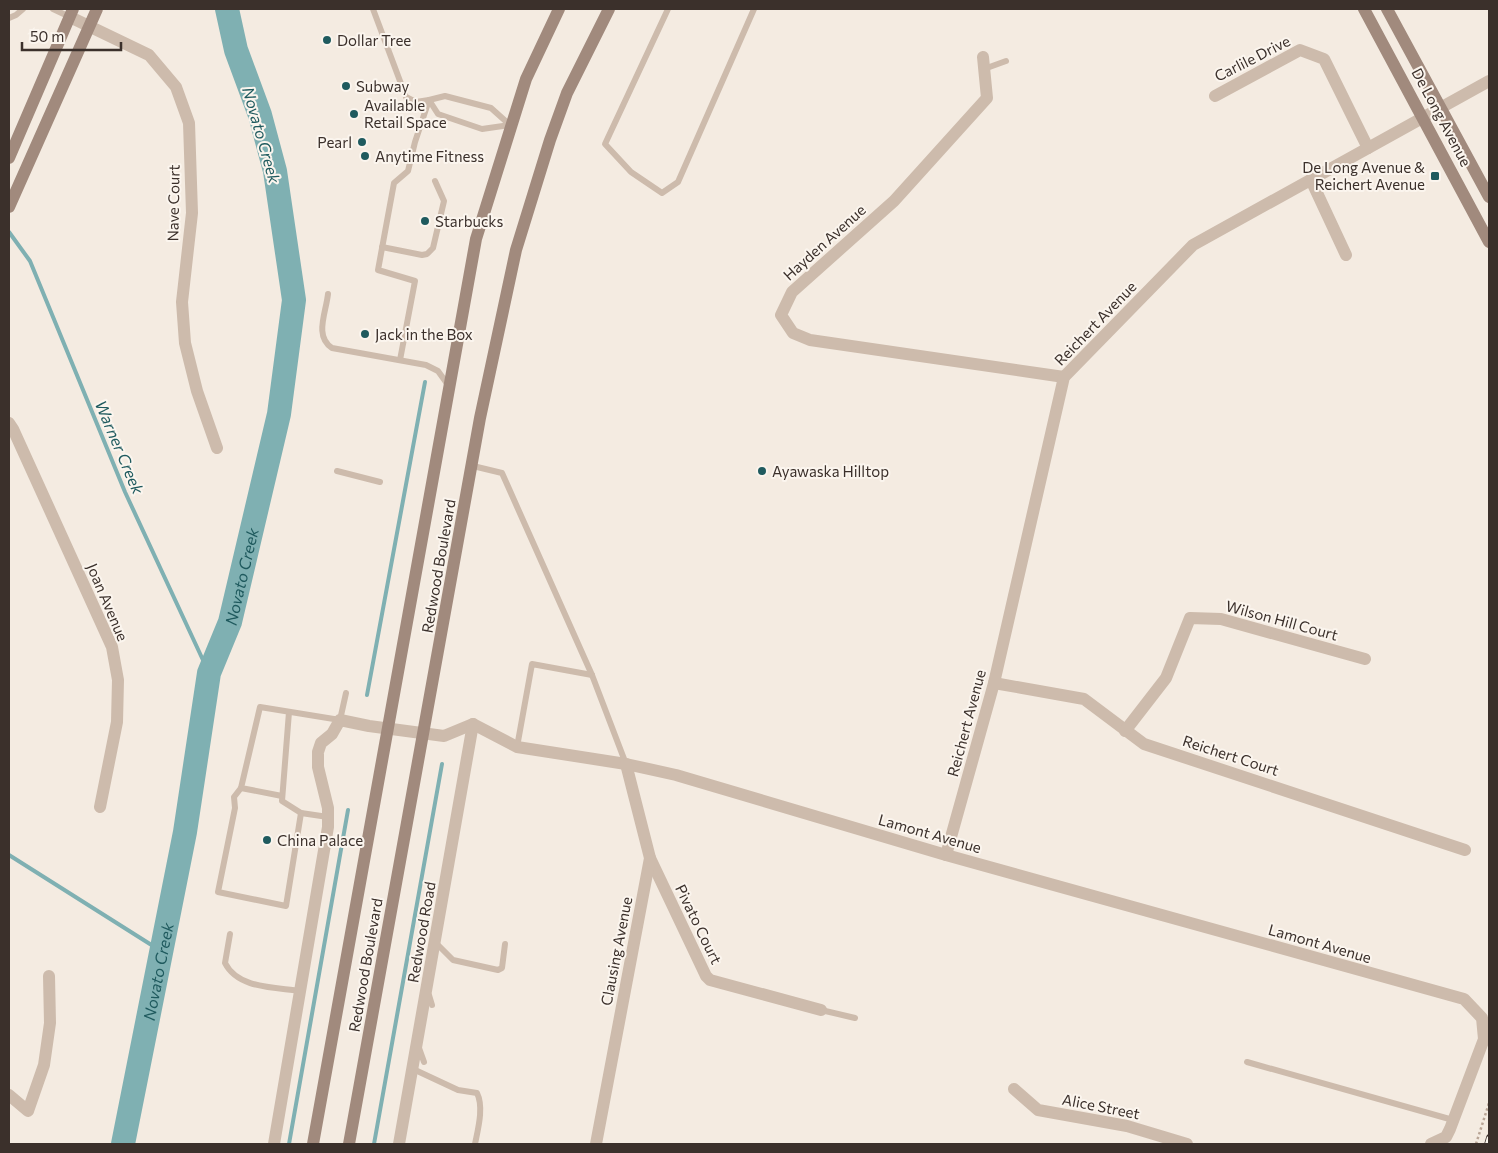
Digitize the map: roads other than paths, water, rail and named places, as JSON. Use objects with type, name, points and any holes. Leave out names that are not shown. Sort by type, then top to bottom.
[{"type":"main road","points":[[10,204],[97,9]]},
{"type":"main road","name":"Redwood Boulevard","points":[[313,1144],[476,239],[510,125],[526,79],[559,9]]},
{"type":"main road","name":"Redwood Boulevard","points":[[349,1144],[482,409],[516,250],[550,140],[567,93],[609,9]]},
{"type":"main road","name":"De Long Avenue","points":[[1364,9],[1424,116],[1489,242]]},
{"type":"main road","name":"De Long Avenue","points":[[1387,9],[1489,197]]},
{"type":"main road","points":[[9,158],[71,13]]},
{"type":"street","name":"Nave Court","points":[[71,13],[90,26],[149,55],[176,87],[189,123],[192,213],[182,302],[185,343],[197,391],[217,448]]},
{"type":"street","name":"Carlile Drive","points":[[1215,96],[1300,50],[1324,59],[1368,148]]},
{"type":"street","name":"Hayden Avenue","points":[[984,63],[987,98],[894,201],[792,292],[781,315],[792,333],[810,340],[1064,377]]},
{"type":"street","name":"Reichert Avenue","points":[[946,855],[994,683],[1064,377],[1193,245],[1489,81]]},
{"type":"street","points":[[1311,180],[1346,255]]},
{"type":"street","name":"Joan Avenue","points":[[9,423],[13,428],[112,648],[118,680],[116,722],[100,807]]},
{"type":"street","name":"Wilson Hill Court","points":[[1125,731],[1166,678],[1190,618],[1221,619],[1365,659]]},
{"type":"street","name":"Reichert Court","points":[[994,683],[1084,699],[1144,744],[1465,850]]},
{"type":"street","points":[[274,1144],[321,876],[328,817],[318,752],[322,743],[332,734],[340,720],[388,729],[444,736],[473,724]]},
{"type":"street","name":"Lamont Avenue","points":[[473,724],[517,747],[626,764],[676,775],[946,855],[1464,999],[1482,1018],[1484,1039],[1453,1120]]},
{"type":"street","name":"Redwood Road","points":[[399,1144],[473,724]]},
{"type":"street","name":"Clausing Avenue","points":[[596,1144],[650,858],[626,764]]},
{"type":"street","name":"Pivato Court","points":[[650,858],[706,976],[710,980],[821,1010]]},
{"type":"street","points":[[9,1095],[28,1111],[44,1065],[50,1022],[49,976]]},
{"type":"street","name":"Alice Street","points":[[1014,1090],[1038,1110],[1127,1126],[1187,1144]]},
{"type":"street","points":[[1431,1144],[1446,1137],[1453,1120]]},
{"type":"lane","points":[[9,18],[16,16],[23,9]]},
{"type":"lane","points":[[53,9],[71,13]]},
{"type":"lane","points":[[372,9],[406,97],[416,102],[445,96],[491,108],[510,125]]},
{"type":"lane","points":[[668,9],[605,144],[631,172],[662,193],[678,182],[754,9]]},
{"type":"lane","points":[[984,63],[1006,61]]},
{"type":"lane","points":[[429,100],[438,114],[482,129],[510,125]]},
{"type":"lane","points":[[400,360],[415,281],[378,270],[394,183],[408,171],[415,142],[429,100]]},
{"type":"lane","points":[[382,248],[422,254],[427,254],[433,248],[444,201],[435,181]]},
{"type":"lane","points":[[328,294],[321,333],[324,342],[332,348],[426,365],[438,371],[449,386]]},
{"type":"lane","points":[[473,466],[502,473],[592,675],[626,764]]},
{"type":"lane","points":[[337,471],[380,482]]},
{"type":"lane","points":[[517,747],[532,664],[592,675]]},
{"type":"lane","points":[[301,813],[286,906],[218,892],[235,808],[234,797],[241,788],[260,707],[340,720],[346,693]]},
{"type":"lane","points":[[289,712],[282,801],[301,813],[328,817]]},
{"type":"lane","points":[[241,788],[282,796]]},
{"type":"lane","points":[[230,934],[225,963],[234,976],[243,982],[301,991]]},
{"type":"lane","points":[[435,942],[453,960],[498,970],[502,968],[505,944]]},
{"type":"lane","points":[[427,988],[432,1006]]},
{"type":"lane","points":[[821,1010],[855,1018]]},
{"type":"lane","points":[[417,1045],[424,1062]]},
{"type":"lane","points":[[1247,1062],[1453,1120]]},
{"type":"lane","points":[[413,1069],[458,1090],[477,1093],[480,1098],[479,1122],[475,1144]]},
{"type":"waterway","name":"Novato Creek","points":[[123,1144],[185,832],[209,673],[230,622],[279,414],[294,300],[275,171],[260,115],[236,50],[227,9]]},
{"type":"waterway","name":"Warner Creek","points":[[9,232],[30,261],[125,492],[209,673]]},
{"type":"waterway","points":[[367,695],[425,382]]},
{"type":"waterway","points":[[374,1144],[442,764]]},
{"type":"waterway","points":[[289,1144],[348,810]]},
{"type":"waterway","points":[[9,855],[161,951]]},
{"type":"railway","points":[[1487,1144],[1489,1137]]},
{"type":"place","name":"Dollar Tree","points":[[327,40]]},
{"type":"place","name":"Subway","points":[[346,86]]},
{"type":"place","name":"Available Retail Space","points":[[354,114]]},
{"type":"place","name":"Pearl","points":[[362,142]]},
{"type":"place","name":"Anytime Fitness","points":[[365,156]]},
{"type":"place","name":"De Long Avenue & Reichert Avenue","points":[[1435,176]]},
{"type":"place","name":"Starbucks","points":[[425,221]]},
{"type":"place","name":"Jack in the Box","points":[[365,334]]},
{"type":"place","name":"Ayawaska Hilltop","points":[[762,471]]},
{"type":"place","name":"China Palace","points":[[267,840]]}]
